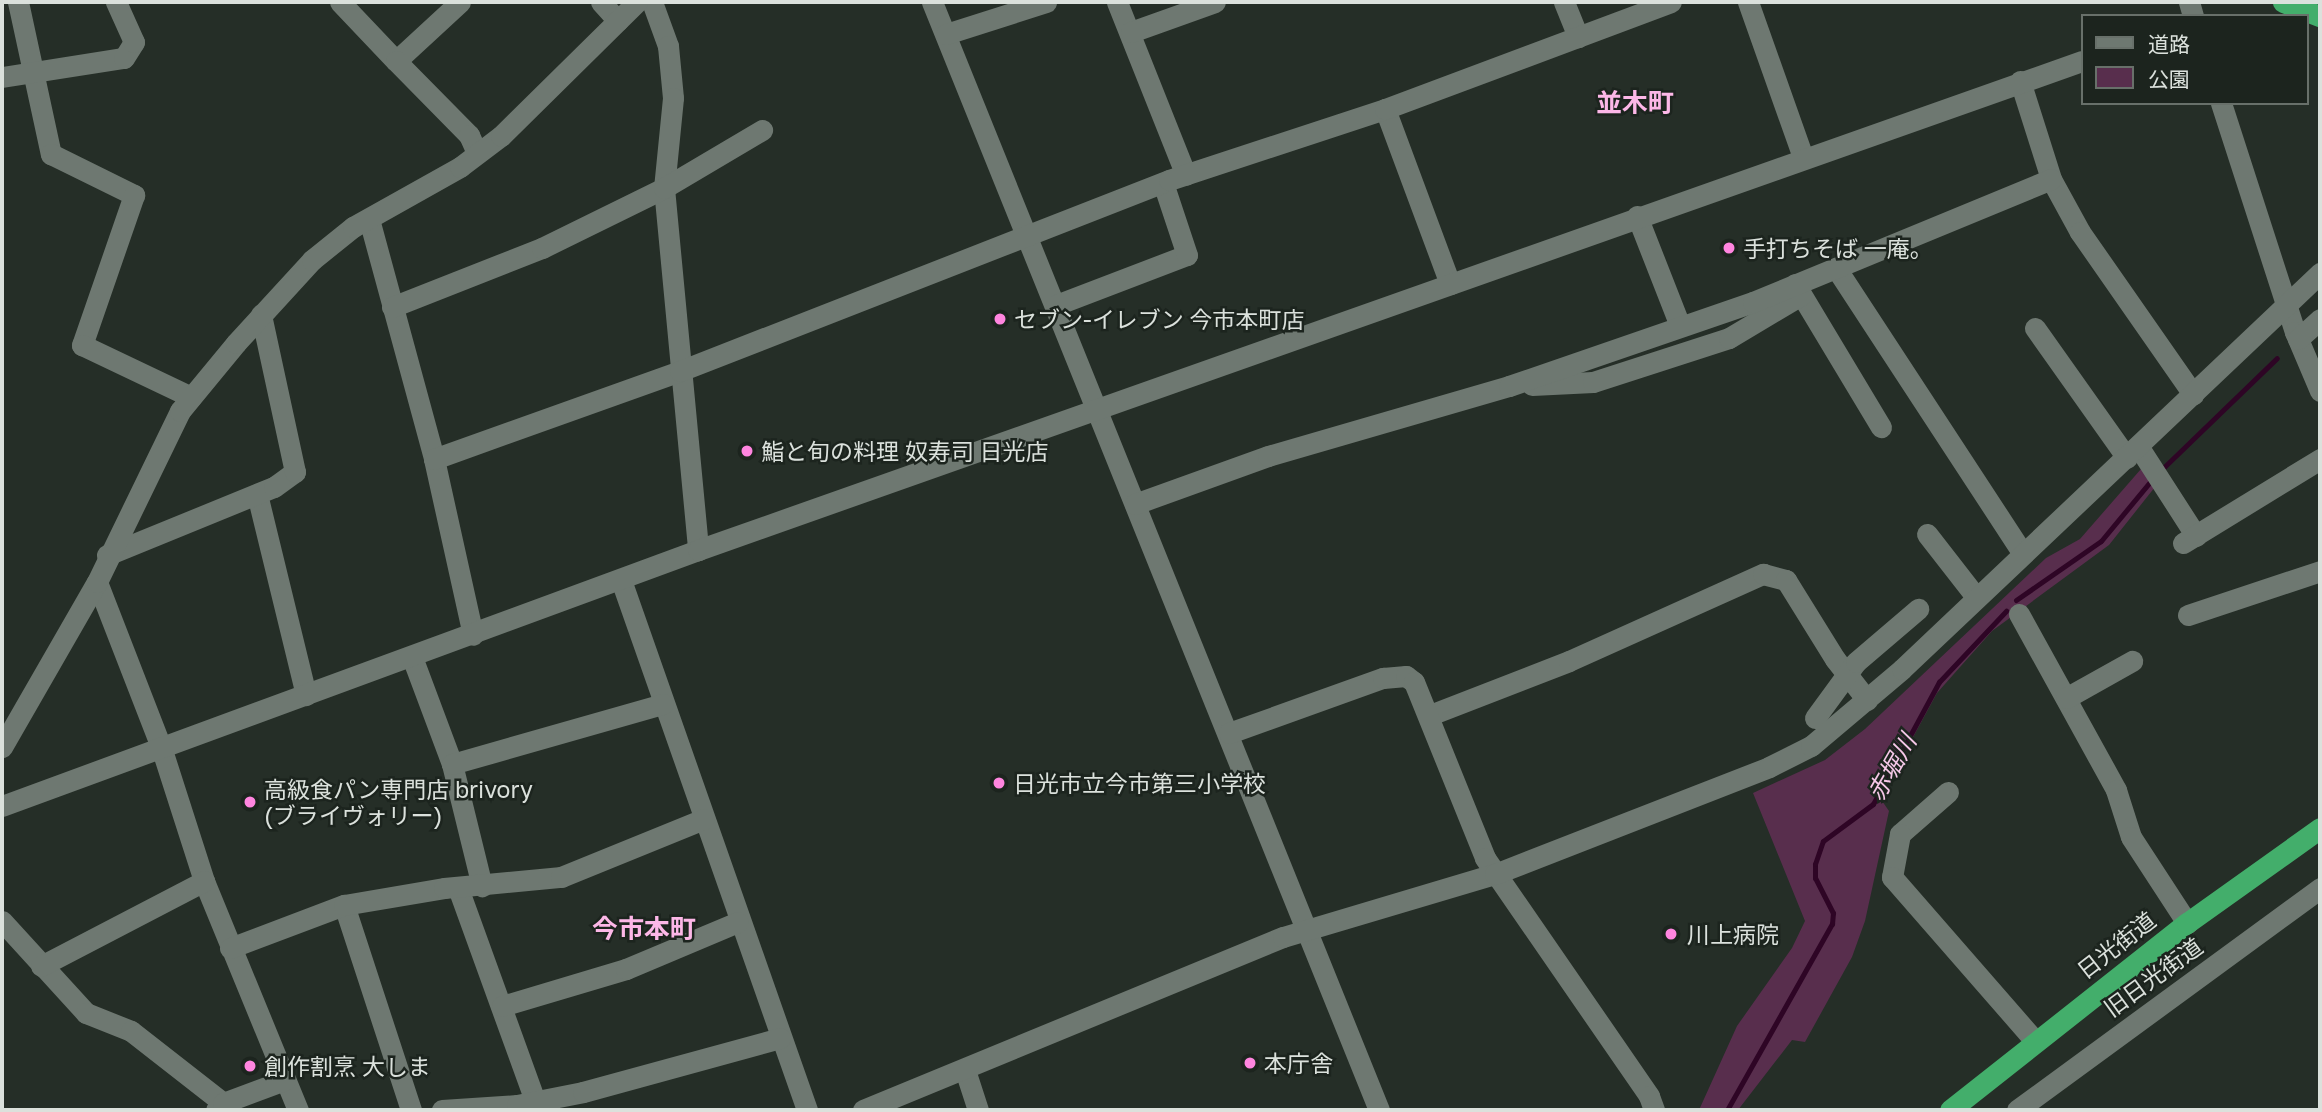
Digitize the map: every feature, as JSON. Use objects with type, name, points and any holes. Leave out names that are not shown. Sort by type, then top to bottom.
[{"type":"highway","points":[[2283,2],[2320,16]]},
{"type":"highway","name":"日光街道","points":[[1950,1110],[2187,923],[2320,828]]},
{"type":"street","points":[[18,2],[51,154],[134,195],[82,345],[191,397]]},
{"type":"street","points":[[2,77],[35,74],[124,58],[134,42],[116,2]]},
{"type":"street","points":[[340,2],[469,135],[477,153]]},
{"type":"street","points":[[396,61],[460,2]]},
{"type":"street","points":[[601,2],[618,20]]},
{"type":"street","points":[[2,747],[97,582],[107,555],[191,397],[312,260],[369,219],[477,153],[537,103],[637,2]]},
{"type":"street","points":[[652,2],[668,46],[673,98],[664,188],[698,550]]},
{"type":"street","points":[[932,2],[1029,233],[1378,1110]]},
{"type":"street","points":[[946,34],[1046,2]]},
{"type":"street","points":[[1117,2],[1186,175]]},
{"type":"street","points":[[1131,33],[1215,2]]},
{"type":"street","points":[[1564,2],[1578,37]]},
{"type":"street","points":[[434,459],[680,371],[1163,183],[1385,109],[1671,2]]},
{"type":"street","points":[[1748,2],[1803,157]]},
{"type":"street","points":[[2,806],[162,750],[698,550],[1803,157],[2080,62]]},
{"type":"street","points":[[2020,81],[2051,179],[2080,232],[2193,394]]},
{"type":"street","points":[[2222,105],[2298,339],[2320,391]]},
{"type":"street","points":[[1385,109],[1450,284]]},
{"type":"street","points":[[392,307],[542,248],[664,188],[762,130]]},
{"type":"street","points":[[1508,386],[1593,382],[1729,338],[1798,290],[1836,268],[2051,179]]},
{"type":"street","points":[[1056,305],[1187,255],[1163,183]]},
{"type":"street","points":[[1637,216],[1680,326]]},
{"type":"street","points":[[369,219],[434,459],[473,635]]},
{"type":"street","points":[[1836,268],[2022,552]]},
{"type":"street","points":[[863,1110],[1305,929],[1495,874],[1795,755],[1834,730],[1867,700],[2320,273]]},
{"type":"street","points":[[1135,504],[1268,456],[1508,386],[1680,326],[1798,290]]},
{"type":"street","points":[[1798,290],[1881,427]]},
{"type":"street","points":[[107,555],[257,494],[295,472],[261,315]]},
{"type":"street","points":[[2298,339],[2320,319]]},
{"type":"street","points":[[2035,328],[2132,452],[2190,540],[2320,459]]},
{"type":"street","points":[[257,494],[306,695]]},
{"type":"street","points":[[1927,534],[1976,597]]},
{"type":"street","points":[[2188,615],[2320,571]]},
{"type":"street","points":[[1430,715],[1569,661],[1763,574],[1786,580],[1846,674],[1867,700]]},
{"type":"street","points":[[621,580],[738,922],[807,1110]]},
{"type":"street","points":[[97,582],[162,750],[204,881],[298,1110]]},
{"type":"street","points":[[1815,718],[1846,674],[1918,609]]},
{"type":"street","points":[[2019,614],[2116,790],[2131,837],[2187,923]]},
{"type":"street","points":[[412,657],[452,764],[482,886]]},
{"type":"street","points":[[2066,698],[2132,661]]},
{"type":"street","points":[[1229,733],[1383,678],[1406,676],[1414,682],[1495,874],[1649,1096],[1654,1110]]},
{"type":"street","points":[[452,764],[663,704]]},
{"type":"street","points":[[1948,792],[1900,834],[1892,877],[2035,1041]]},
{"type":"street","points":[[230,948],[344,905],[458,888],[561,877],[704,819]]},
{"type":"street","points":[[41,966],[204,881]]},
{"type":"street","points":[[458,888],[535,1101]]},
{"type":"street","name":"旧日光街道","points":[[2017,1110],[2320,888]]},
{"type":"street","points":[[344,905],[411,1110]]},
{"type":"street","points":[[2,921],[86,1013],[131,1031],[219,1107],[285,1080]]},
{"type":"street","points":[[502,1006],[626,969],[738,922]]},
{"type":"street","points":[[442,1110],[535,1101],[656,1075],[780,1038]]},
{"type":"street","points":[[965,1070],[978,1110]]},
{"type":"green space","points":[[2141,469],[2155,487],[2109,545],[1992,631],[1937,693],[1880,798],[1889,811],[1865,921],[1852,957],[1805,1042],[1792,1040],[1738,1110],[1699,1110],[1737,1026],[1792,948],[1805,921],[1753,793],[1825,760],[1865,729],[2046,558],[2080,539]]},
{"type":"waterway","name":"赤堀川","points":[[2161,470],[2277,358]]},
{"type":"waterway","name":"赤堀川","points":[[2016,600],[2101,541],[2154,477]]},
{"type":"waterway","name":"赤堀川","points":[[1727,1110],[1832,924],[1833,913],[1815,878],[1815,864],[1823,841],[1873,804],[1939,682],[2006,611]]},
{"type":"place","name":"手打ちそば 一庵。","points":[[1729,248]]},
{"type":"place","name":"セブン-イレブン 今市本町店","points":[[1000,319]]},
{"type":"place","name":"鮨と旬の料理 奴寿司 日光店","points":[[747,451]]},
{"type":"place","name":"日光市立今市第三小学校","points":[[999,783]]},
{"type":"place","name":"高級食パン専門店 brivory (ブライヴォリー)","points":[[250,802]]},
{"type":"place","name":"川上病院","points":[[1671,934]]},
{"type":"place","name":"本庁舎","points":[[1250,1063]]},
{"type":"place","name":"創作割烹 大しま","points":[[250,1066]]},
{"type":"district","name":"並木町","points":[[1635,103]]},
{"type":"district","name":"今市本町","points":[[644,929]]}]
